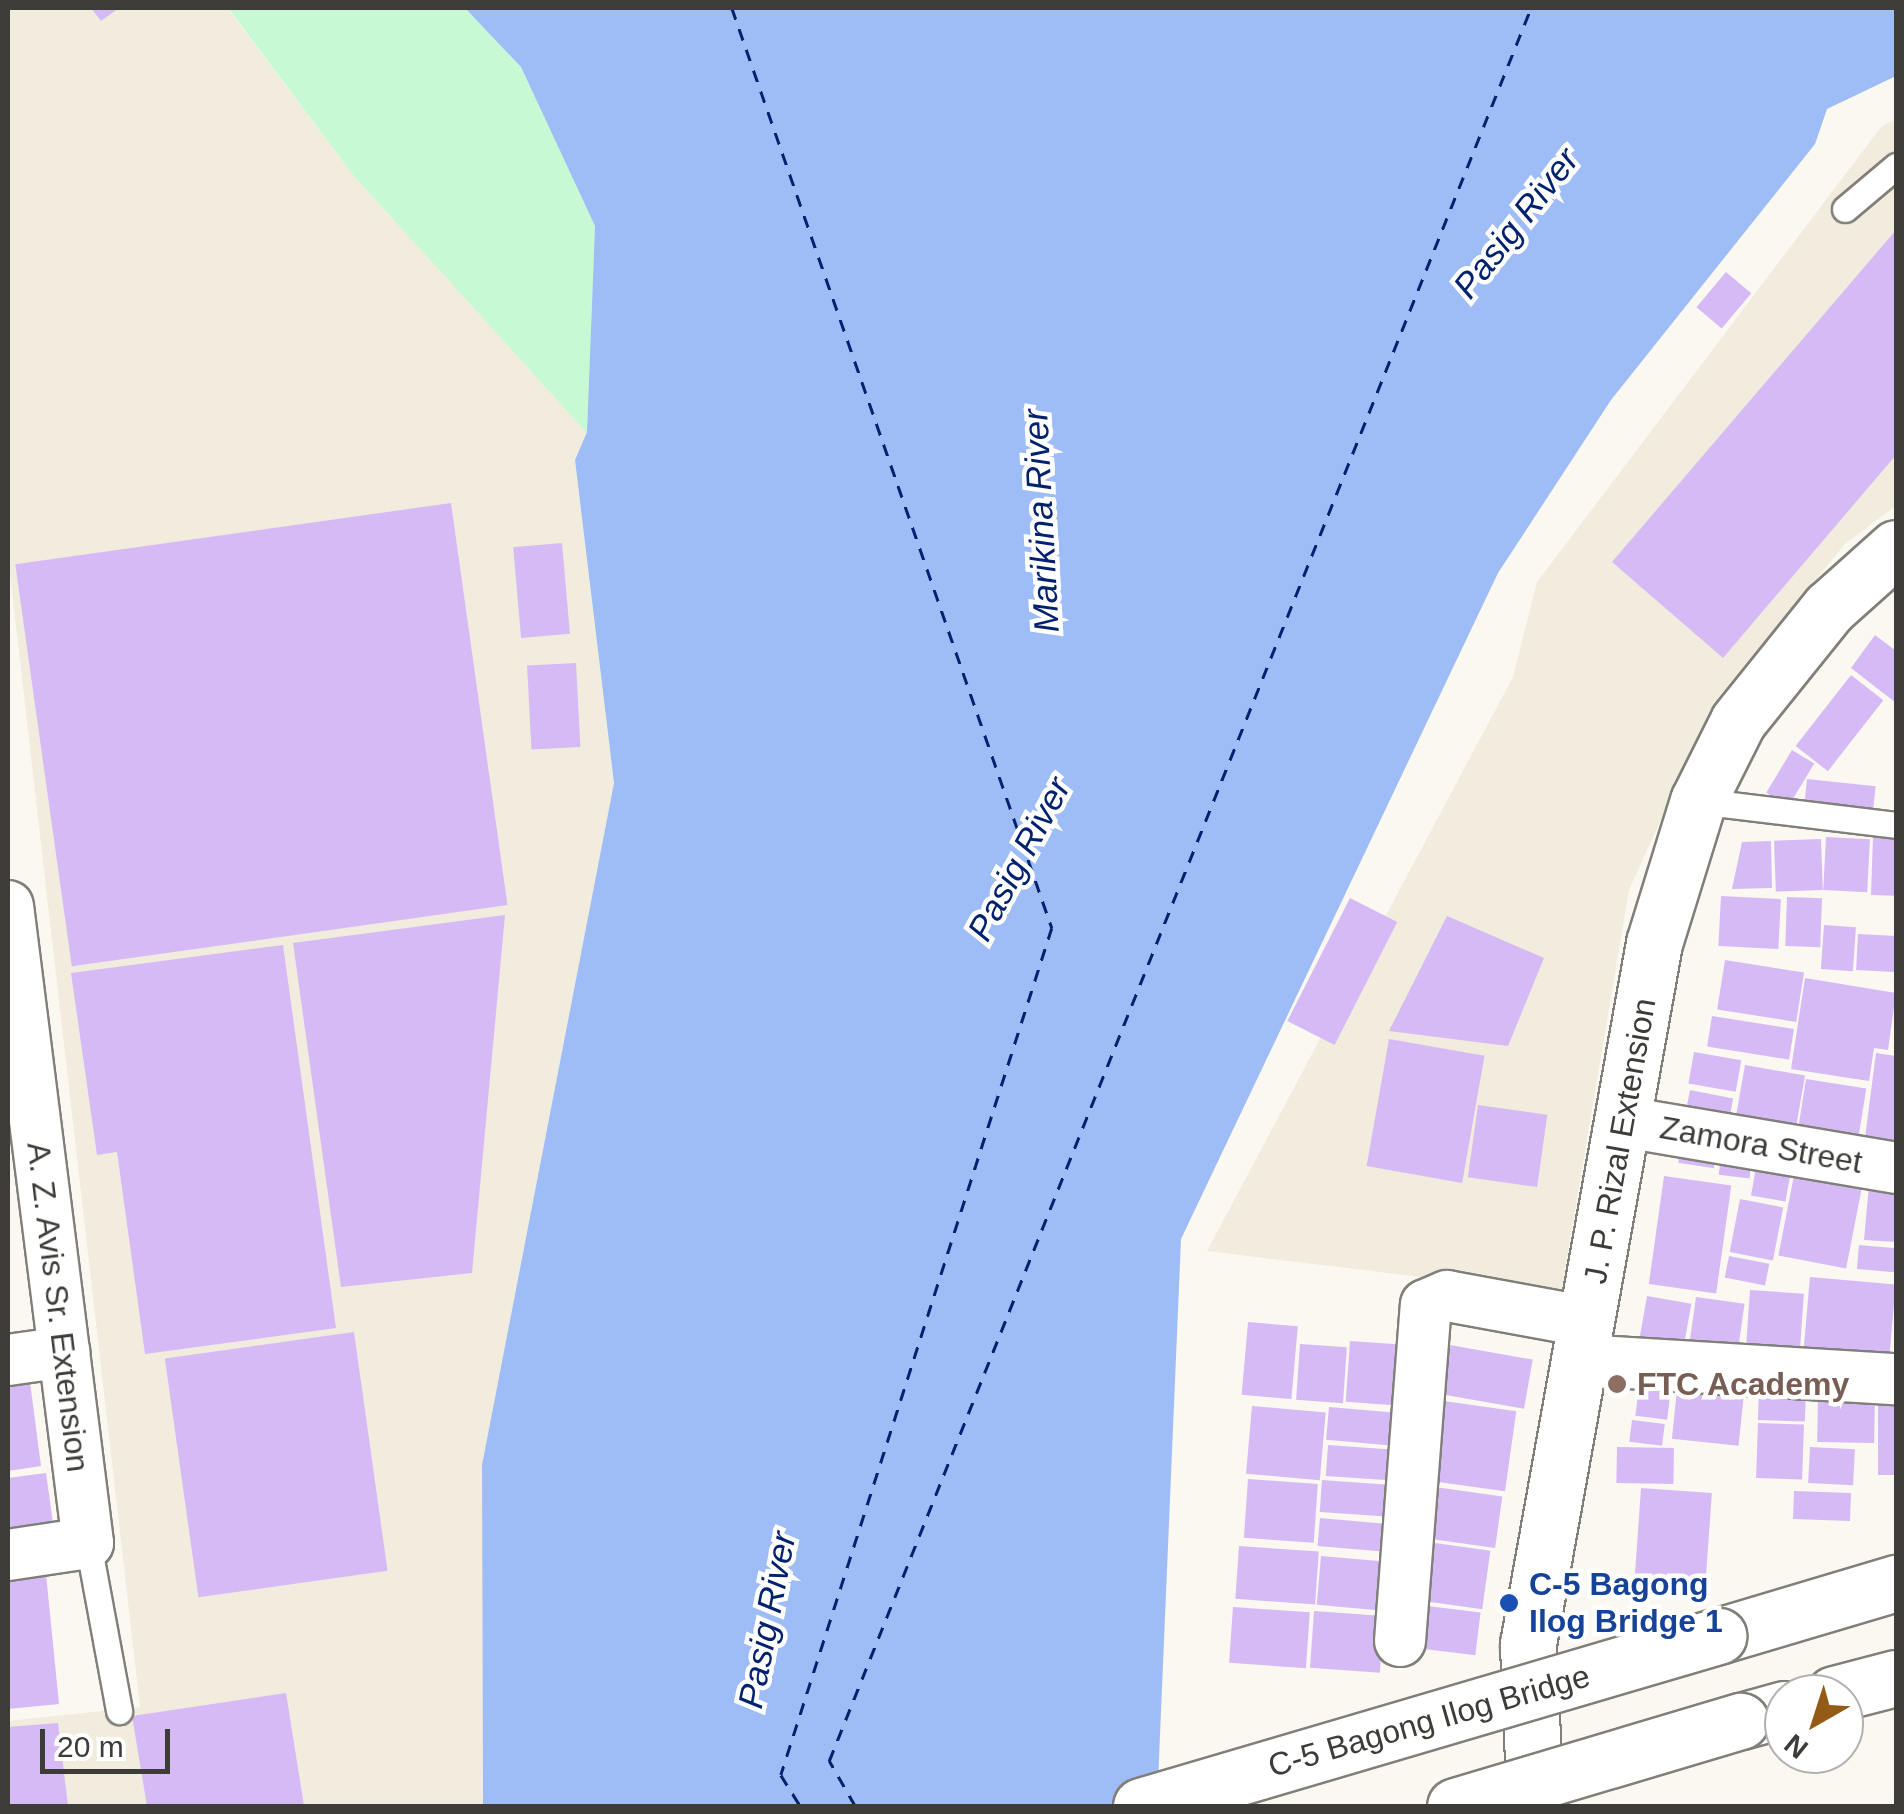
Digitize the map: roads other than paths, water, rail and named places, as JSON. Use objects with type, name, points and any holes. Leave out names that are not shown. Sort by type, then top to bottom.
[{"type":"main road","name":"J. P. Rizal Extension","points":[[1535,1806],[1528,1644],[1625,1122],[1654,943],[1698,801],[1761,686],[1896,548]]},
{"type":"main road","name":"C-5 Bagong Ilog Bridge","points":[[1141,1806],[1896,1583]]},
{"type":"main road","points":[[1864,1686],[1896,1678]]},
{"type":"main road","points":[[1455,1806],[1762,1715]]},
{"type":"street","name":"A. Z. Avis Sr. Extension","points":[[8,906],[11,965],[94,1566]]},
{"type":"street","name":"Zamora Street","points":[[1625,1122],[1896,1168]]},
{"type":"street","points":[[1400,1641],[1426,1305],[1447,1296],[1585,1341],[1896,1378]]},
{"type":"street","points":[[8,1360],[64,1352]]},
{"type":"street","points":[[8,1555],[94,1566]]},
{"type":"lane","points":[[1845,209],[1896,166]]},
{"type":"lane","points":[[1698,801],[1896,825]]},
{"type":"lane","points":[[94,1566],[119,1711]]},
{"type":"water","points":[[465,8],[1896,8],[1896,76],[1827,109],[1815,144],[1611,400],[1498,573],[1181,1239],[1157,1806],[483,1806],[482,1465],[614,783],[575,460],[587,432],[595,226],[521,67]]},
{"type":"place","name":"FTC Academy","points":[[1617,1384]]},
{"type":"place","name":"C-5 Bagong Ilog Bridge 1","points":[[1509,1603]]},
{"type":"water label","name":"Pasig River","points":[[1516,223]]},
{"type":"water label","name":"Marikina River","points":[[1041,521]]},
{"type":"water label","name":"Pasig River","points":[[1019,859]]},
{"type":"water label","name":"Pasig River","points":[[767,1620]]}]
